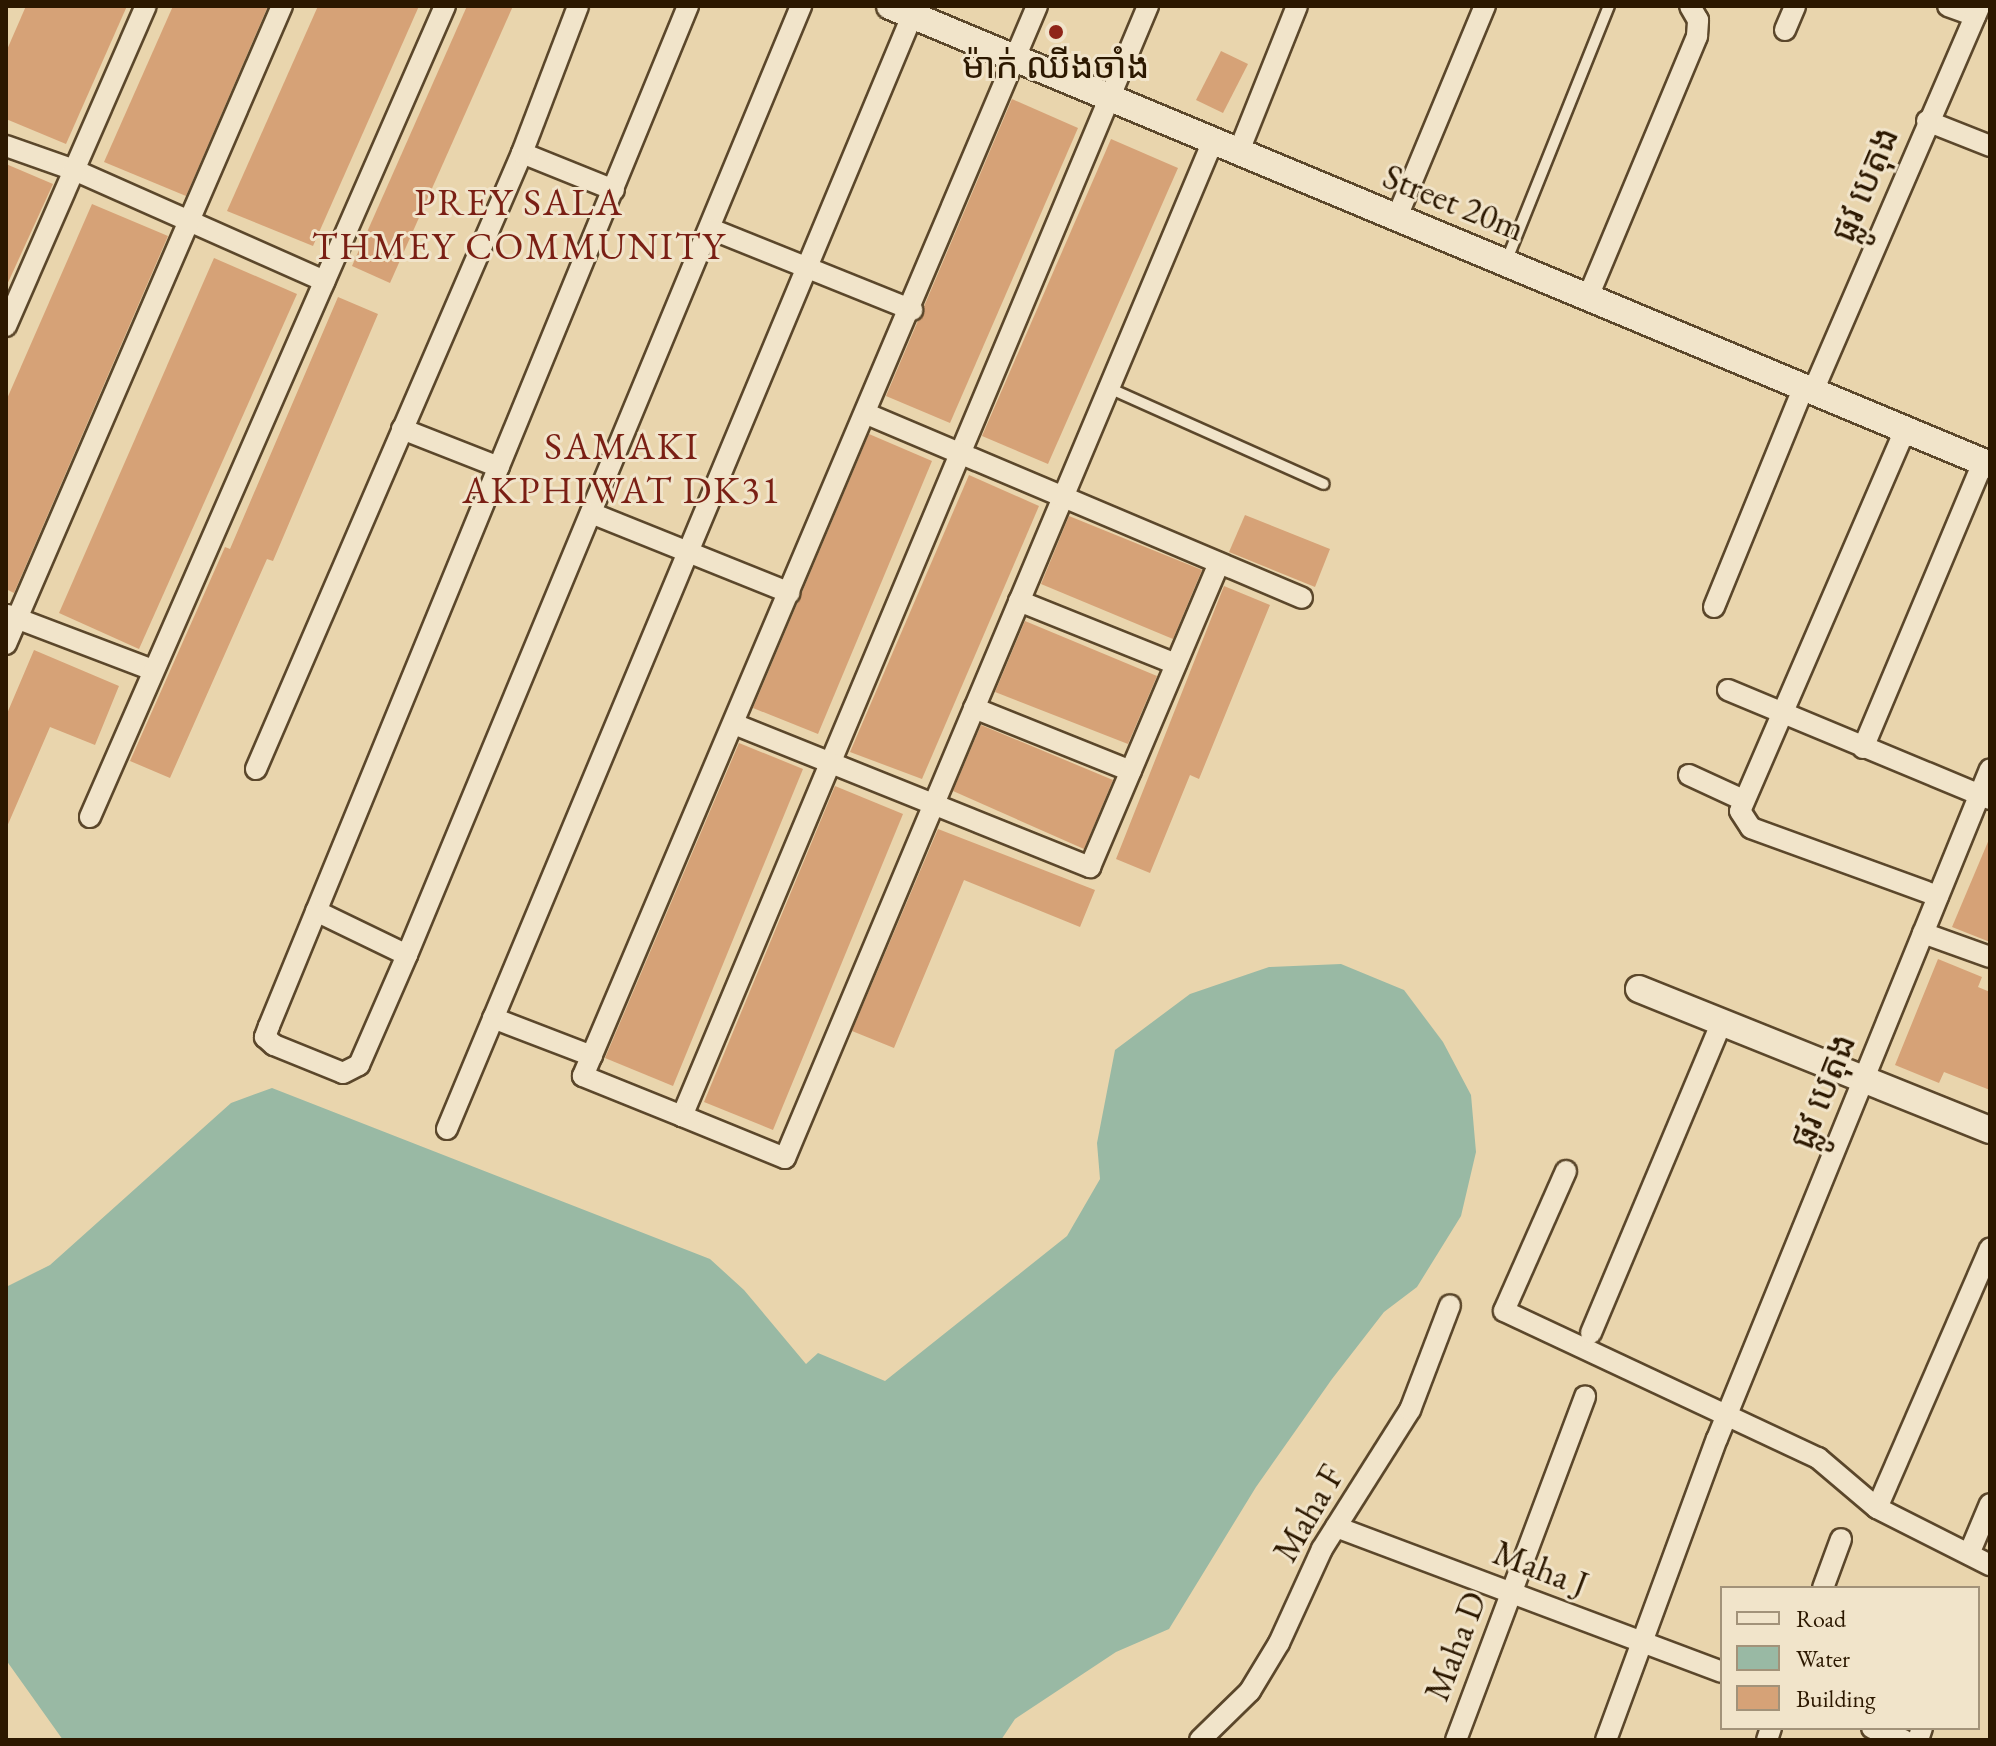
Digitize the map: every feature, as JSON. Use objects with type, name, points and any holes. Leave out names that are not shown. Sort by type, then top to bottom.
[{"type":"street","points":[[6,326],[146,6]]},
{"type":"street","points":[[6,644],[11,616],[282,6]]},
{"type":"street","points":[[90,817],[445,6]]},
{"type":"street","points":[[256,769],[522,153],[578,6]]},
{"type":"street","points":[[688,6],[265,1037],[274,1045],[343,1073],[359,1065],[407,955],[801,6]]},
{"type":"street","points":[[1037,6],[912,310],[583,1076],[785,1158],[1213,141]]},
{"type":"street","points":[[682,1116],[1148,6]]},
{"type":"street","points":[[1239,151],[1297,6]]},
{"type":"street","points":[[1397,217],[1485,6]]},
{"type":"street","points":[[1588,297],[1689,59],[1698,20],[1690,6]]},
{"type":"street","points":[[1785,30],[1795,6]]},
{"type":"street","points":[[1948,6],[1978,11]]},
{"type":"street","points":[[447,1129],[686,551],[807,269],[906,9]]},
{"type":"street","name":"Street 20m","points":[[906,9],[1109,98],[1986,464]]},
{"type":"street","name":"ផ្លូវ បេតុង","points":[[1714,607],[1978,11]]},
{"type":"street","points":[[1927,121],[1990,146]]},
{"type":"street","points":[[6,146],[74,170],[324,281]]},
{"type":"street","points":[[522,153],[614,190]]},
{"type":"street","points":[[711,229],[912,310]]},
{"type":"street","points":[[867,414],[1302,598]]},
{"type":"street","points":[[402,429],[499,467]]},
{"type":"street","points":[[1905,430],[1740,811],[1751,828],[1938,896]]},
{"type":"street","points":[[1863,748],[1986,464]]},
{"type":"street","points":[[591,513],[790,593]]},
{"type":"street","points":[[734,724],[1090,867],[1219,563]]},
{"type":"street","points":[[1019,601],[1176,664]]},
{"type":"street","points":[[11,616],[153,670]]},
{"type":"street","points":[[1728,690],[1985,797]]},
{"type":"street","points":[[974,708],[1131,771]]},
{"type":"street","name":"ផ្លូវ បេតុង","points":[[1606,1740],[1726,1416],[1938,896],[1985,797],[1990,769]]},
{"type":"street","points":[[1689,775],[1743,800]]},
{"type":"street","points":[[316,911],[407,955]]},
{"type":"street","points":[[1923,933],[1990,957]]},
{"type":"street","points":[[1639,989],[1990,1130]]},
{"type":"street","points":[[493,1018],[592,1056]]},
{"type":"street","points":[[1591,1333],[1721,1023]]},
{"type":"street","points":[[1566,1171],[1504,1311],[1818,1458],[1877,1508],[1990,1565]]},
{"type":"street","points":[[1877,1508],[1990,1248]]},
{"type":"street","name":"Maha F","points":[[1200,1740],[1250,1691],[1336,1527],[1410,1410],[1450,1305]]},
{"type":"street","name":"Maha D","points":[[1456,1740],[1585,1396]]},
{"type":"street","points":[[1969,1554],[1990,1504]]},
{"type":"street","name":"Maha J","points":[[1336,1527],[1720,1671]]},
{"type":"street","points":[[1824,1586],[1841,1539]]},
{"type":"street","points":[[1877,1730],[1904,1740]]},
{"type":"lane","points":[[1506,262],[1609,6]]},
{"type":"lane","points":[[1109,388],[1324,484]]},
{"type":"water","points":[[1341,964],[1404,990],[1443,1042],[1471,1095],[1476,1152],[1461,1216],[1417,1287],[1384,1312],[1332,1379],[1256,1487],[1169,1629],[1116,1652],[1015,1719],[1001,1740],[63,1740],[6,1660],[6,1287],[50,1265],[231,1103],[272,1088],[710,1259],[744,1290],[806,1364],[818,1353],[885,1381],[1067,1236],[1100,1179],[1097,1143],[1115,1050],[1190,994],[1269,967]]},
{"type":"building","points":[[26,6],[127,6],[66,144],[6,119],[6,52]]},
{"type":"building","points":[[173,6],[268,6],[186,196],[104,162]]},
{"type":"building","points":[[318,6],[419,6],[313,246],[227,211]]},
{"type":"building","points":[[467,6],[513,6],[390,283],[352,266]]},
{"type":"building","points":[[1221,51],[1248,64],[1223,113],[1196,100]]},
{"type":"building","points":[[1012,99],[1078,128],[950,423],[886,396]]},
{"type":"building","points":[[1111,139],[1178,168],[1048,464],[982,436]]},
{"type":"building","points":[[6,164],[53,184],[6,287]]},
{"type":"building","points":[[92,204],[168,236],[14,593],[6,589],[6,401]]},
{"type":"building","points":[[214,258],[297,294],[139,649],[59,613]]},
{"type":"building","points":[[338,297],[378,314],[273,561],[267,559],[170,778],[130,761],[225,547],[230,549]]},
{"type":"building","points":[[869,434],[932,461],[818,734],[753,708]]},
{"type":"building","points":[[969,475],[1039,506],[922,779],[850,752]]},
{"type":"building","points":[[1245,515],[1330,549],[1315,587],[1229,552]]},
{"type":"building","points":[[1069,516],[1202,570],[1173,639],[1041,584]]},
{"type":"building","points":[[1224,586],[1270,605],[1199,779],[1190,775],[1150,873],[1116,859]]},
{"type":"building","points":[[1025,621],[1157,676],[1128,744],[995,692]]},
{"type":"building","points":[[34,650],[119,686],[95,745],[50,727],[6,829],[6,716]]},
{"type":"building","points":[[981,725],[1113,780],[1084,849],[953,791]]},
{"type":"building","points":[[739,743],[803,769],[673,1086],[605,1058]]},
{"type":"building","points":[[835,786],[903,814],[773,1130],[704,1102]]},
{"type":"building","points":[[938,829],[1095,890],[1080,927],[964,880],[894,1048],[852,1031]]},
{"type":"building","points":[[1990,837],[1990,942],[1952,927]]},
{"type":"building","points":[[1938,959],[1982,977],[1978,987],[1990,992],[1990,1090],[1944,1072],[1939,1083],[1895,1065]]},
{"type":"place","name":"ម៉ាក់ ឈីងចាំង","points":[[1056,32]]},
{"type":"district","name":"PREY SALA THMEY COMMUNITY","points":[[519,224]]},
{"type":"district","name":"SAMAKI AKPHIWAT DK31","points":[[622,468]]}]
